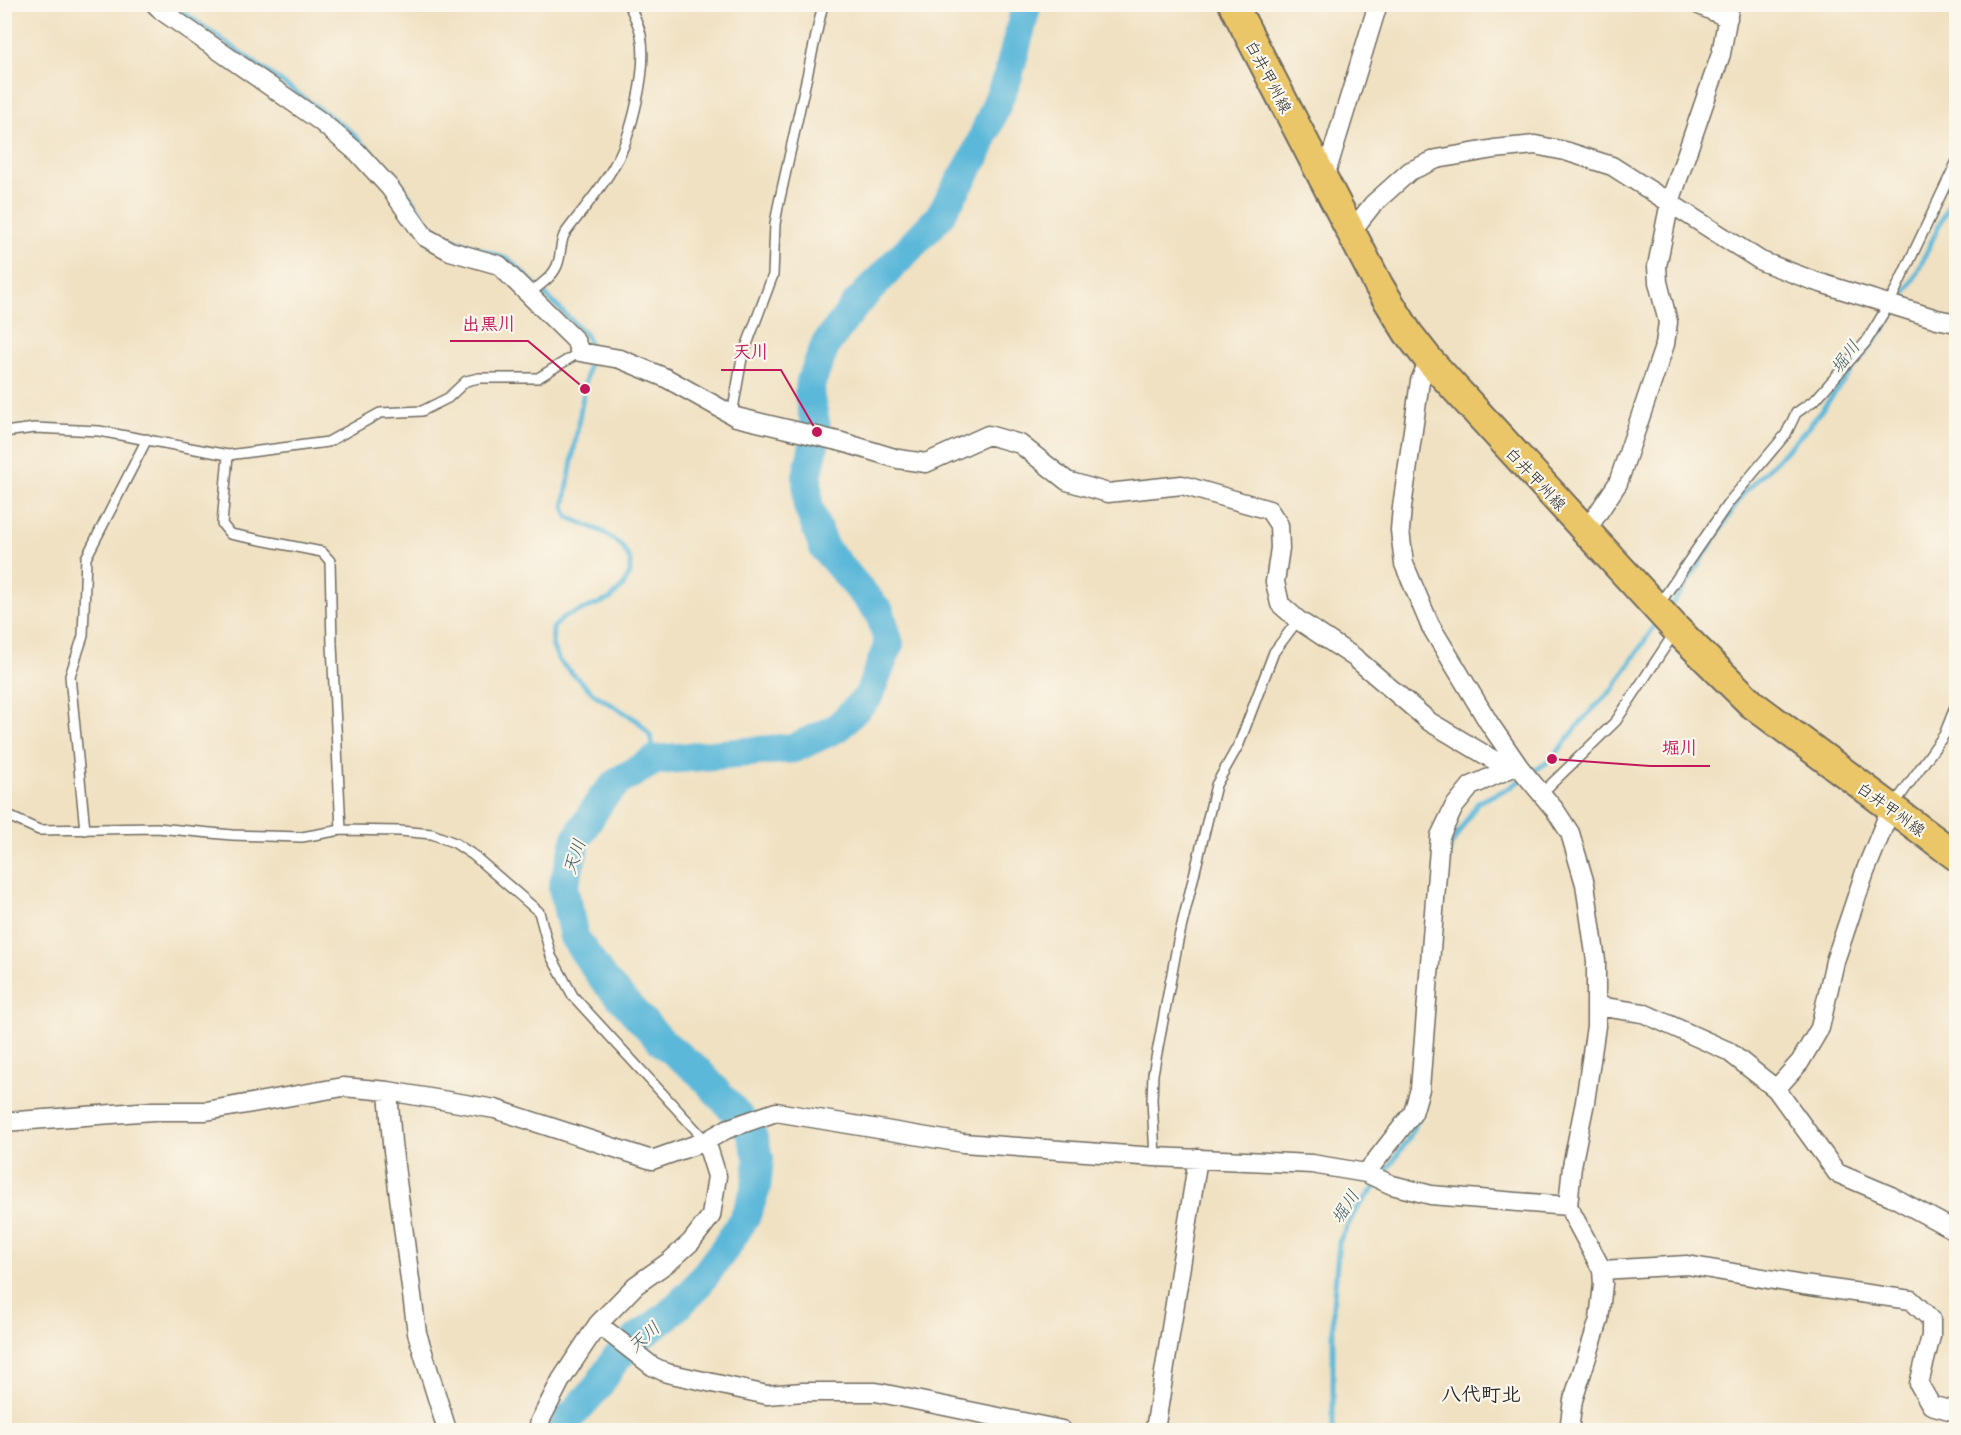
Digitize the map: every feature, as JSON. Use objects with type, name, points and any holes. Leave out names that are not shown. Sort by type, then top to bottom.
[{"type":"main road","name":"白井甲州線","points":[[1233,4],[1379,286],[1408,333],[1430,360],[1666,617],[1752,704],[1956,856]]},
{"type":"street","points":[[155,4],[320,121],[358,153],[390,188],[425,237],[450,251],[499,265],[587,353],[620,359],[666,378],[732,415],[842,442],[898,459],[926,463],[988,435],[1020,444],[1067,481],[1108,493],[1182,485],[1269,510],[1279,525],[1280,548],[1275,582],[1280,604],[1298,620],[1354,657],[1430,722],[1515,767],[1539,789],[1570,833],[1585,884],[1596,960],[1597,1006],[1596,1026],[1572,1166],[1568,1206],[1602,1270],[1603,1284],[1599,1320],[1573,1400],[1569,1431]]},
{"type":"street","points":[[1324,180],[1378,4]]},
{"type":"street","points":[[1586,531],[1618,483],[1665,344],[1668,322],[1658,282],[1657,266],[1670,202],[1721,54],[1729,11],[1697,4]]},
{"type":"street","points":[[1348,229],[1358,223],[1373,204],[1410,171],[1437,159],[1494,148],[1535,145],[1565,151],[1612,166],[1761,261],[1814,281],[1956,323]]},
{"type":"street","points":[[1430,360],[1420,381],[1402,507],[1400,530],[1404,564],[1430,625],[1515,767]]},
{"type":"street","points":[[1369,1174],[1413,1113],[1420,1089],[1440,836],[1454,807],[1471,786],[1515,767]]},
{"type":"street","points":[[1776,1089],[1800,1062],[1820,1028],[1839,950],[1865,872],[1891,808]]},
{"type":"street","points":[[1597,1006],[1642,1013],[1728,1051],[1776,1089],[1837,1173],[1891,1196],[1956,1231]]},
{"type":"street","points":[[4,1122],[97,1114],[206,1111],[343,1087],[388,1091],[495,1109],[652,1160],[706,1141],[727,1129],[776,1112],[963,1143],[1155,1157],[1312,1164],[1369,1174],[1392,1185],[1431,1195],[1568,1206]]},
{"type":"street","points":[[388,1091],[392,1143],[417,1333],[447,1431]]},
{"type":"street","points":[[538,1431],[540,1421],[561,1380],[604,1329],[636,1285],[692,1242],[711,1216],[717,1176],[706,1141]]},
{"type":"street","points":[[1155,1431],[1198,1158]]},
{"type":"street","points":[[1602,1270],[1687,1265],[1803,1285],[1911,1300],[1930,1318],[1931,1336],[1919,1384],[1931,1405],[1956,1412]]},
{"type":"street","points":[[604,1329],[652,1366],[667,1372],[767,1395],[803,1392],[876,1392],[1062,1431]]},
{"type":"lane","points":[[529,295],[546,280],[558,264],[559,246],[564,235],[615,165],[630,132],[642,60],[641,35],[629,4]]},
{"type":"lane","points":[[732,415],[742,358],[773,275],[777,215],[823,4]]},
{"type":"lane","points":[[1539,789],[1616,721],[1666,617],[1664,600],[1689,558],[1729,502],[1786,434],[1796,413],[1815,399],[1896,306],[1956,163]]},
{"type":"lane","points":[[4,432],[35,428],[65,428],[147,439],[228,455],[328,442],[380,414],[422,411],[448,398],[466,381],[479,378],[538,378],[587,353]]},
{"type":"lane","points":[[85,830],[70,676],[83,636],[86,558],[147,439]]},
{"type":"lane","points":[[228,455],[222,524],[230,534],[322,552],[330,561],[341,830]]},
{"type":"lane","points":[[1155,1157],[1152,1100],[1155,1063],[1178,941],[1216,785],[1239,744],[1274,652],[1298,620]]},
{"type":"lane","points":[[1891,808],[1944,735],[1956,705]]},
{"type":"lane","points":[[4,814],[39,830],[157,828],[232,835],[302,837],[341,830],[432,834],[455,843],[473,855],[539,912],[551,956],[573,996],[706,1141]]},
{"type":"waterway","points":[[172,4],[349,130],[397,178],[437,233],[510,260],[586,335],[591,350],[564,507],[568,517],[603,532],[622,546],[630,560],[630,573],[623,586],[610,599],[564,617],[553,628],[552,645],[559,661],[594,694],[638,721],[650,735],[655,760]]},
{"type":"waterway","name":"天川","points":[[563,1430],[570,1417],[596,1389],[615,1360],[636,1339],[665,1318],[693,1291],[726,1247],[746,1215],[756,1188],[759,1159],[751,1132],[736,1113],[699,1072],[663,1043],[603,979],[574,937],[563,887],[577,838],[602,798],[619,781],[655,760],[794,748],[837,728],[868,697],[889,644],[880,613],[824,548],[808,506],[807,477],[817,432],[809,394],[811,382],[826,344],[856,304],[939,217],[975,157],[1008,76],[1027,4]]},
{"type":"waterway","name":"堀川","points":[[1899,303],[1916,275],[1956,189]]},
{"type":"waterway","name":"堀川","points":[[1669,608],[1742,495],[1807,429],[1895,311]]},
{"type":"waterway","name":"堀川","points":[[1445,880],[1450,847],[1478,802],[1509,788],[1552,759],[1585,717],[1613,689],[1657,622]]},
{"type":"waterway","name":"堀川","points":[[1383,1176],[1410,1136],[1419,1117]]},
{"type":"waterway","name":"堀川","points":[[1333,1430],[1333,1306],[1339,1242],[1356,1209],[1378,1184]]},
{"type":"place","name":"出黒川","points":[[585,389]]},
{"type":"place","name":"天川","points":[[817,432]]},
{"type":"place","name":"堀川","points":[[1552,759]]},
{"type":"district","name":"八代町北","points":[[1481,1393]]}]
